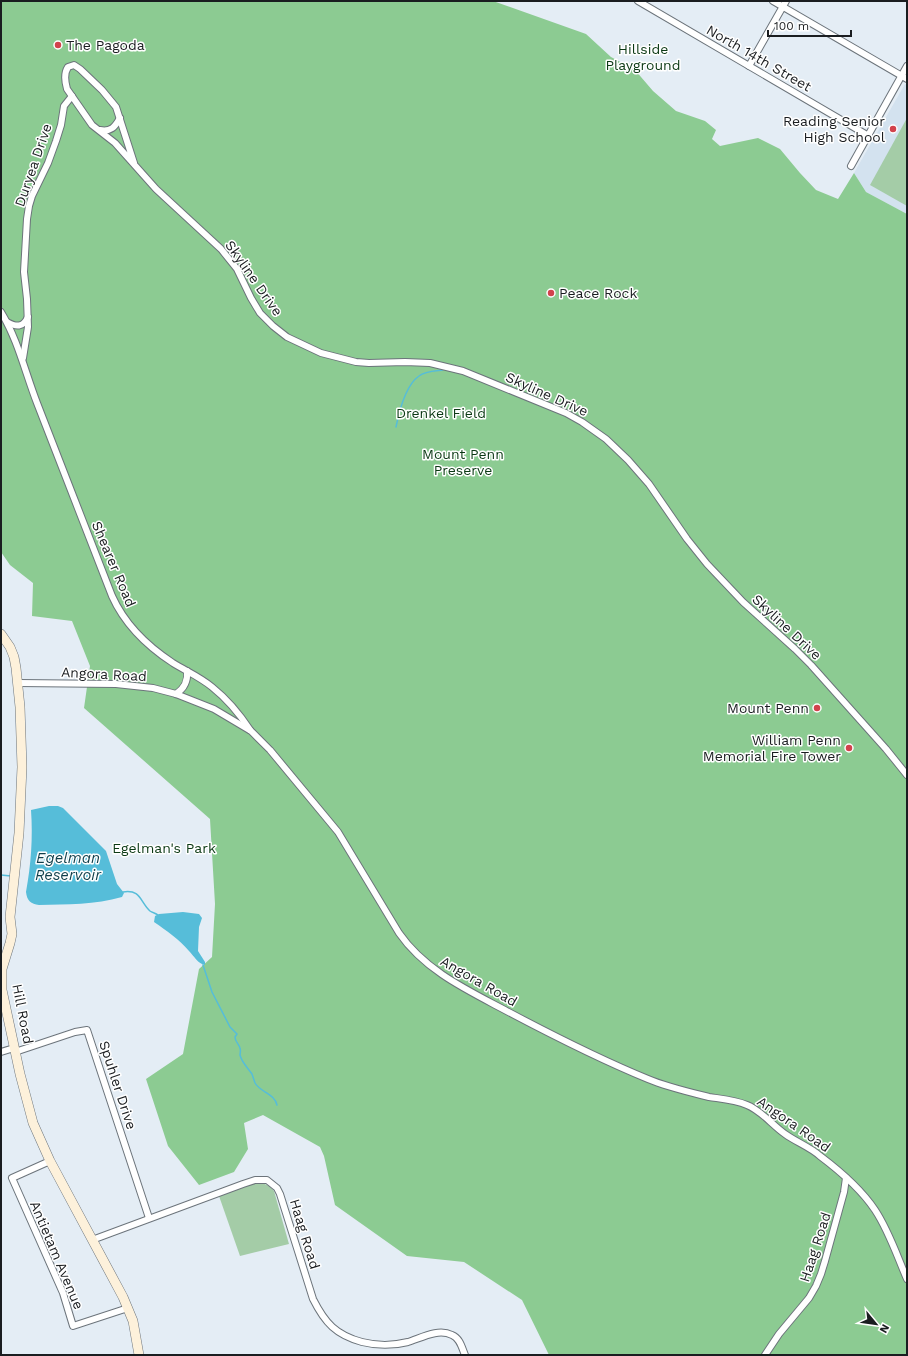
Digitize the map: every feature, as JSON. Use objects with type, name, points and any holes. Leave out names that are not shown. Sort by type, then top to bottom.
[{"type":"street","name":"North 14th Street","points":[[638,1],[868,135]]},
{"type":"street","points":[[773,1],[784,4],[904,77]]},
{"type":"street","points":[[748,66],[784,4]]},
{"type":"street","name":"Skyline Drive","points":[[134,163],[116,107],[102,90],[80,69],[74,65],[70,65],[65,71],[67,89],[80,105],[89,121],[115,143],[156,189],[225,253],[237,269],[260,313],[273,326],[287,337],[321,353],[356,362],[430,363],[464,372],[566,413],[582,422],[606,439],[628,460],[649,484],[687,539],[707,564],[743,602],[795,648],[886,749],[907,775]]},
{"type":"street","points":[[850,166],[904,77],[907,66]]},
{"type":"street","name":"Duryea Drive","points":[[23,358],[28,327],[24,272],[29,206],[56,141],[64,106],[72,96]]},
{"type":"street","points":[[96,128],[103,130],[112,129],[120,118]]},
{"type":"street","points":[[1,312],[23,358]]},
{"type":"street","points":[[7,322],[18,326],[23,325],[28,316]]},
{"type":"street","name":"Shearer Road","points":[[23,358],[34,394],[115,602],[127,622],[142,639],[162,656],[212,687],[240,714],[251,731]]},
{"type":"street","name":"Hill Road","points":[[1,634],[14,657],[20,707],[22,767],[20,833],[13,879],[10,917],[12,934],[3,960],[2,990],[29,1110],[50,1161],[128,1308],[133,1321],[139,1355]]},
{"type":"street","points":[[176,694],[184,687],[188,676],[187,671]]},
{"type":"street","name":"Angora Road","points":[[18,683],[129,684],[153,688],[176,694],[214,709],[251,731],[270,750],[338,832],[403,938],[422,959],[441,975],[518,1017],[648,1079],[694,1093],[741,1103],[750,1107],[784,1133],[819,1155],[862,1193],[875,1210],[884,1226],[907,1279]]},
{"type":"street","name":"Spuhler Drive","points":[[15,1050],[75,1032],[87,1030],[149,1218]]},
{"type":"street","points":[[1,1052],[15,1050]]},
{"type":"street","name":"Antietam Avenue","points":[[50,1161],[12,1178],[63,1293],[73,1326],[128,1308]]},
{"type":"street","name":"Haag Road","points":[[765,1355],[779,1334],[809,1298],[819,1280],[844,1192],[846,1178]]},
{"type":"street","name":"Haag Road","points":[[92,1240],[255,1180],[267,1180],[277,1188],[280,1194],[313,1299],[320,1313],[332,1327],[348,1337],[382,1346],[398,1344],[434,1333],[447,1333],[458,1339],[465,1355]]},
{"type":"shaded area","name":"Reading Senior High School","points":[[905,84],[907,85],[907,214],[866,192],[854,173]]},
{"type":"green space","name":"Mount Penn Preserve","points":[[1,1],[493,1],[586,34],[611,57],[635,70],[653,91],[676,111],[705,121],[716,130],[712,139],[720,146],[758,138],[780,149],[816,190],[838,199],[854,173],[866,192],[907,214],[907,1355],[549,1355],[522,1300],[464,1262],[407,1256],[335,1205],[324,1156],[320,1147],[263,1115],[244,1123],[248,1149],[234,1172],[199,1185],[168,1146],[146,1079],[183,1054],[199,969],[212,957],[215,904],[210,819],[84,708],[90,666],[72,621],[32,616],[33,583],[10,565],[1,552]]},
{"type":"green space","points":[[907,118],[907,206],[870,185]]},
{"type":"green space","points":[[257,1183],[267,1185],[274,1191],[289,1244],[240,1256],[219,1196],[250,1184]]},
{"type":"water","name":"Egelman Reservoir","points":[[49,806],[58,806],[63,808],[106,851],[117,884],[124,893],[122,897],[91,903],[39,905],[28,900],[26,892],[31,851],[31,810]]},
{"type":"water","points":[[183,912],[199,914],[202,918],[199,927],[198,951],[205,962],[205,965],[198,961],[177,939],[154,922],[155,916],[159,914]]},
{"type":"waterway","points":[[396,427],[404,399],[414,380],[424,373],[443,370]]},
{"type":"waterway","points":[[1,875],[11,876]]},
{"type":"waterway","points":[[123,892],[133,892],[137,894],[150,911],[159,916]]},
{"type":"waterway","points":[[203,965],[212,992],[230,1027],[237,1034],[235,1039],[239,1045],[242,1060],[252,1074],[257,1086],[273,1098],[277,1105]]},
{"type":"place","name":"The Pagoda","points":[[58,45]]},
{"type":"place","name":"Reading Senior High School","points":[[893,129]]},
{"type":"place","name":"Peace Rock","points":[[551,293]]},
{"type":"place","name":"Mount Penn","points":[[817,708]]},
{"type":"place","name":"William Penn Memorial Fire Tower","points":[[849,748]]},
{"type":"park label","name":"Hillside Playground","points":[[643,58]]},
{"type":"park label","name":"Drenkel Field","points":[[441,413]]},
{"type":"park label","name":"Egelman's Park","points":[[164,848]]}]
